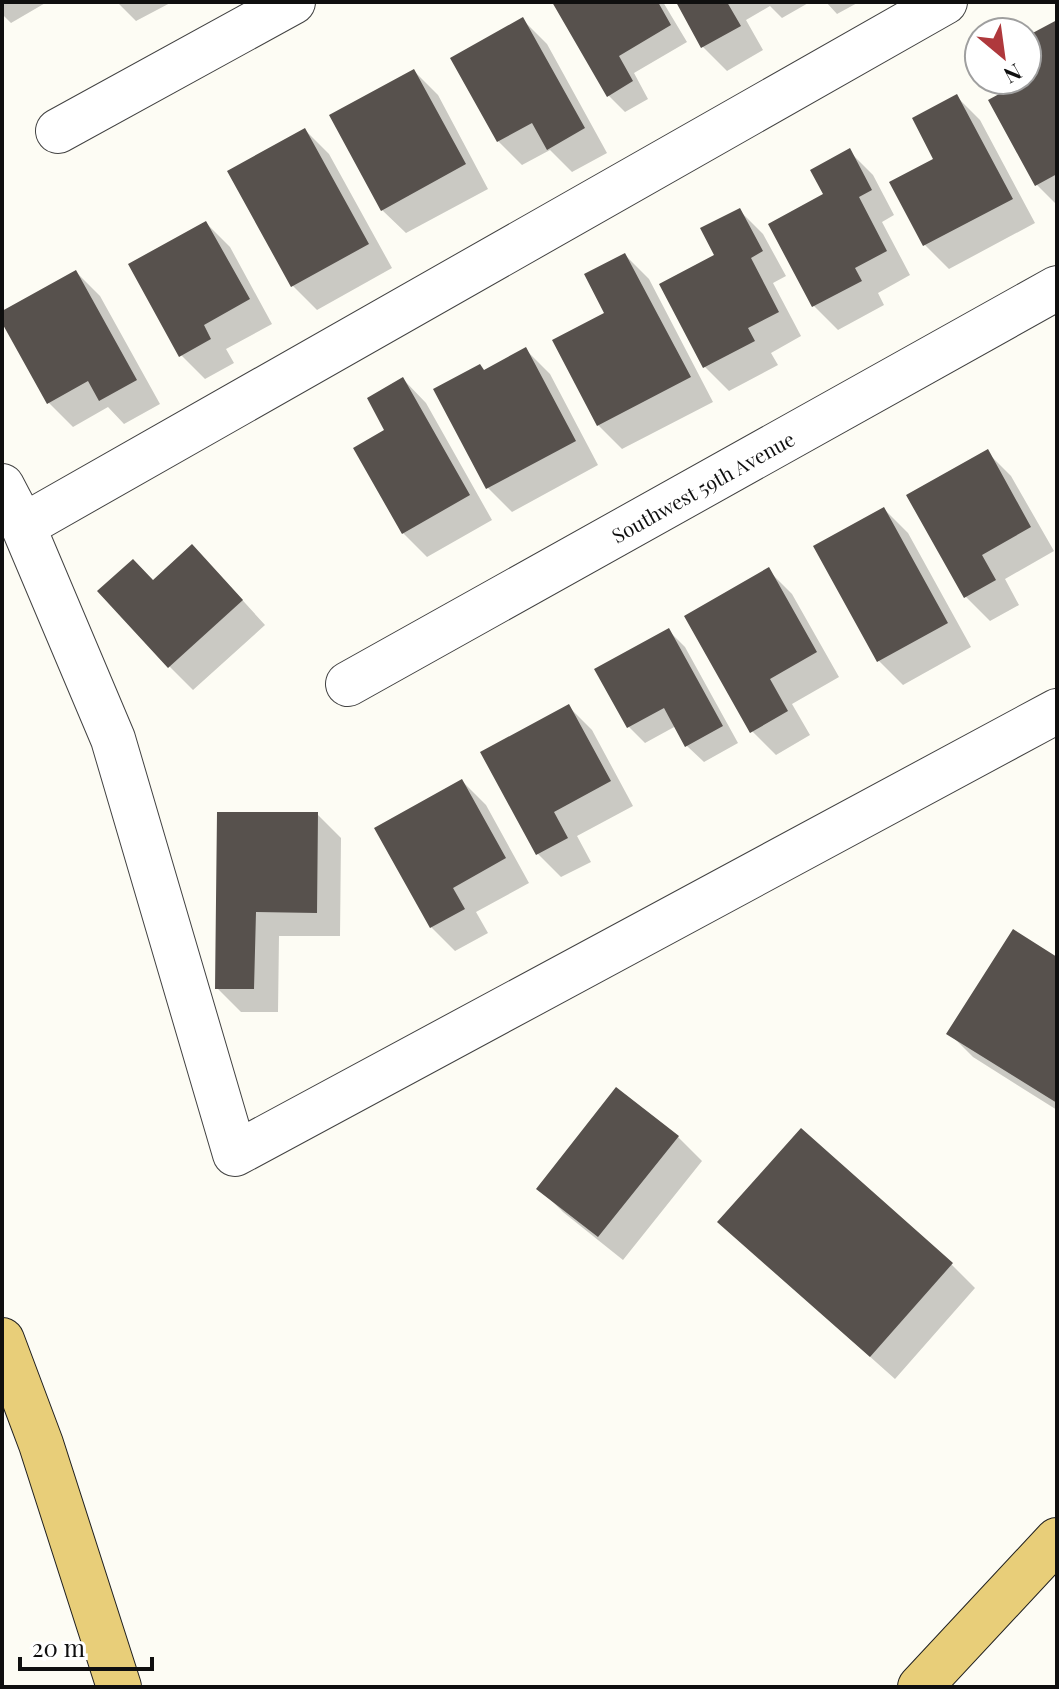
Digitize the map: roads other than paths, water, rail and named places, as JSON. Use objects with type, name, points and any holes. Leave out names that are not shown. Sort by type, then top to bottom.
[{"type":"main road","points":[[2,1340],[41,1444],[119,1687]]},
{"type":"main road","points":[[920,1687],[1057,1540]]},
{"type":"street","points":[[58,131],[293,2]]},
{"type":"street","points":[[23,526],[945,2]]},
{"type":"street","name":"Southwest 59th Avenue","points":[[348,684],[1057,288]]},
{"type":"street","points":[[2,486],[23,526],[113,739],[235,1154],[1057,711]]}]
